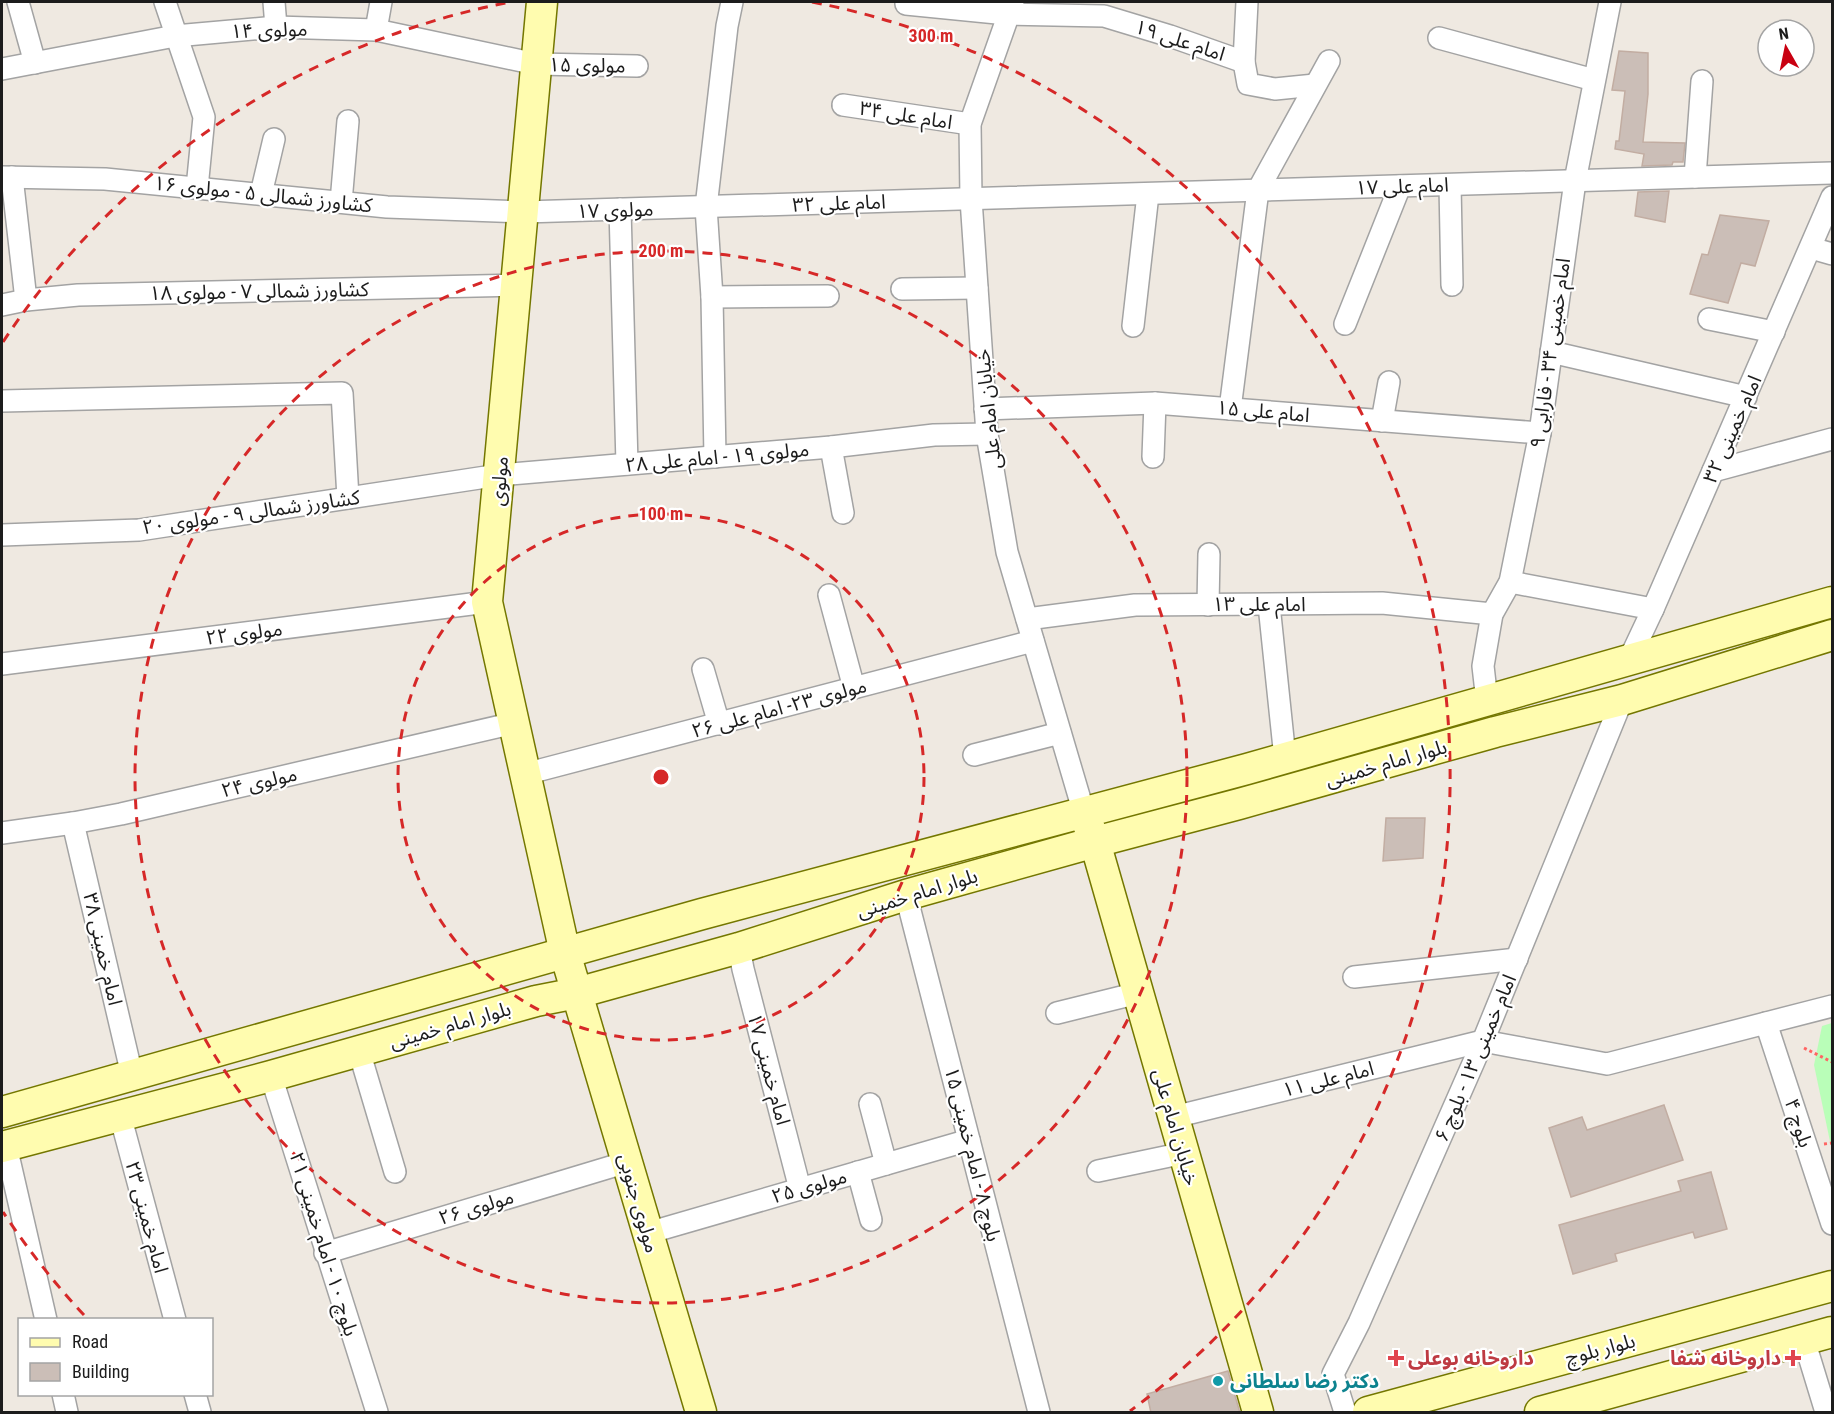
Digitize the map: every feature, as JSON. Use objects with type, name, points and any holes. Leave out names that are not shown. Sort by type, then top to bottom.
[{"type":"main road","name":"مولوی","points":[[542,2],[487,602],[565,953]]},
{"type":"main road","name":"بلوار امام خمینی","points":[[2,1112],[714,911],[1286,758],[1833,602]]},
{"type":"main road","name":"بلوار امام خمینی","points":[[4,1147],[271,1076],[536,1001],[577,993],[739,948],[906,895],[1496,732],[1622,700],[1833,635]]},
{"type":"main road","name":"خیابان امام علی","points":[[1084,813],[1095,842],[1258,1413]]},
{"type":"main road","name":"مولوی جنوبی","points":[[565,953],[701,1413]]},
{"type":"main road","name":"بلوار بلوچ","points":[[1368,1413],[1833,1286]]},
{"type":"main road","points":[[1559,1410],[1819,1336]]},
{"type":"street","points":[[18,2],[35,63]]},
{"type":"street","points":[[165,2],[204,117],[197,188]]},
{"type":"street","points":[[274,2],[276,27]]},
{"type":"street","points":[[376,30],[381,2]]},
{"type":"street","points":[[715,457],[712,297],[706,207],[727,26],[732,2]]},
{"type":"street","points":[[1247,2],[1244,62],[1248,84],[1275,90],[1316,85]]},
{"type":"street","name":"امام خمینی ۳۴ - فارابی ۹","points":[[1487,701],[1483,666],[1492,614],[1510,582],[1540,433],[1575,181],[1610,2]]},
{"type":"street","name":"امام علی ۱۹","points":[[906,4],[1010,8],[1104,16],[1244,62]]},
{"type":"street","name":"خیابان امام علی","points":[[1010,8],[970,124],[971,199],[987,434],[1007,552],[1084,813]]},
{"type":"street","name":"مولوی ۱۴","points":[[2,69],[176,36],[276,27],[376,30],[536,64]]},
{"type":"street","points":[[1440,38],[1594,80]]},
{"type":"street","points":[[1230,409],[1258,190],[1329,61]]},
{"type":"street","name":"مولوی ۱۵","points":[[536,64],[637,66]]},
{"type":"street","points":[[1695,177],[1702,81]]},
{"type":"street","name":"امام علی ۳۴","points":[[843,105],[970,124]]},
{"type":"street","points":[[341,202],[348,121]]},
{"type":"street","points":[[261,194],[274,139]]},
{"type":"street","name":"امام علی ۱۷","points":[[971,199],[1833,173]]},
{"type":"street","points":[[7,177],[26,300]]},
{"type":"street","name":"کشاورز شمالی ۵ - مولوی ۱۶","points":[[7,177],[105,179],[387,207],[524,212]]},
{"type":"street","points":[[1450,185],[1452,285]]},
{"type":"street","points":[[1346,324],[1400,186]]},
{"type":"street","points":[[1133,326],[1148,194]]},
{"type":"street","name":"امام خمینی ۳۲","points":[[1629,660],[1833,197]]},
{"type":"street","name":"امام علی ۳۲","points":[[706,207],[971,199]]},
{"type":"street","name":"مولوی ۱۷","points":[[524,212],[706,207]]},
{"type":"street","points":[[620,210],[627,465]]},
{"type":"street","points":[[1811,248],[1833,254]]},
{"type":"street","name":"کشاورز شمالی ۷ - مولوی ۱۸","points":[[2,304],[78,295],[517,285]]},
{"type":"street","points":[[902,289],[977,288]]},
{"type":"street","points":[[712,297],[828,296]]},
{"type":"street","points":[[1709,319],[1774,333]]},
{"type":"street","points":[[1551,352],[1746,397]]},
{"type":"street","points":[[1382,421],[1389,382]]},
{"type":"street","points":[[2,401],[342,393],[348,498]]},
{"type":"street","points":[[1154,457],[1155,403]]},
{"type":"street","name":"امام علی ۱۵","points":[[985,409],[1155,403],[1540,433]]},
{"type":"street","name":"مولوی ۱۹ - امام علی ۲۸","points":[[499,475],[831,447],[934,435],[987,434]]},
{"type":"street","points":[[1713,471],[1833,439]]},
{"type":"street","points":[[831,447],[843,513]]},
{"type":"street","name":"کشاورز شمالی ۹ - مولوی ۲۰","points":[[2,535],[139,530],[499,475]]},
{"type":"street","points":[[1208,605],[1209,554]]},
{"type":"street","points":[[1510,582],[1653,609]]},
{"type":"street","points":[[829,595],[854,688]]},
{"type":"street","name":"مولوی ۲۲","points":[[2,664],[487,602]]},
{"type":"street","name":"امام علی ۱۳","points":[[1027,619],[1135,604],[1382,603],[1492,614]]},
{"type":"street","points":[[1269,605],[1286,758]]},
{"type":"street","name":"مولوی ۲۳- امام علی ۲۶","points":[[525,774],[1033,641]]},
{"type":"street","points":[[703,669],[719,724]]},
{"type":"street","name":"امام خمینی ۱۳ - بلوچ ۶","points":[[1345,1413],[1333,1374],[1359,1323],[1483,1041],[1622,700]]},
{"type":"street","name":"مولوی ۲۴","points":[[2,833],[73,824],[121,814],[514,723]]},
{"type":"street","points":[[974,755],[1060,733]]},
{"type":"street","name":"امام خمینی ۳۸","points":[[73,824],[132,1075]]},
{"type":"street","name":"بلوچ ۸ - امام خمینی ۱۵","points":[[906,895],[1039,1413]]},
{"type":"street","name":"امام خمینی ۱۷","points":[[739,948],[800,1189]]},
{"type":"street","points":[[1354,977],[1517,959]]},
{"type":"street","points":[[1057,1013],[1138,993]]},
{"type":"street","points":[[1483,1041],[1607,1064],[1833,1006]]},
{"type":"street","name":"بلوچ ۴","points":[[1766,1023],[1833,1224]]},
{"type":"street","name":"امام علی ۱۱","points":[[1174,1117],[1483,1041]]},
{"type":"street","points":[[359,1051],[395,1172]]},
{"type":"street","name":"بلوچ ۱۰ - امام خمینی ۲۱","points":[[271,1076],[377,1413]]},
{"type":"street","points":[[870,1104],[886,1164]]},
{"type":"street","name":"امام خمینی ۲۳","points":[[120,1115],[174,1318]]},
{"type":"street","name":"مولوی ۲۵","points":[[648,1233],[969,1140]]},
{"type":"street","points":[[4,1147],[46,1318]]},
{"type":"street","points":[[1098,1171],[1184,1153]]},
{"type":"street","name":"مولوی ۲۶","points":[[325,1252],[627,1162]]},
{"type":"street","points":[[858,1172],[871,1220]]},
{"type":"street","points":[[1819,1336],[1826,1413]]},
{"type":"street","points":[[63,1396],[67,1413]]},
{"type":"street","points":[[195,1396],[200,1413]]},
{"type":"path","points":[[1804,1048],[1833,1062]]},
{"type":"green space","points":[[1832,1023],[1832,1151],[1814,1065],[1822,1026]]},
{"type":"building","points":[[1619,51],[1648,53],[1648,94],[1643,142],[1685,143],[1683,162],[1673,162],[1672,165],[1642,166],[1644,154],[1615,149],[1616,141],[1619,141],[1625,91],[1612,90]]},
{"type":"building","points":[[1669,191],[1665,222],[1635,216],[1638,192]]},
{"type":"building","points":[[1720,215],[1769,221],[1755,266],[1741,263],[1728,303],[1690,294],[1702,254],[1708,255]]},
{"type":"building","points":[[1386,818],[1425,818],[1423,858],[1383,861]]},
{"type":"building","points":[[1664,1105],[1683,1160],[1571,1197],[1549,1128],[1582,1117],[1587,1130]]},
{"type":"building","points":[[1711,1172],[1727,1229],[1695,1238],[1693,1232],[1615,1254],[1617,1261],[1573,1274],[1559,1225],[1681,1191],[1678,1181]]},
{"type":"building","name":"دکتر رضا سلطانی","points":[[1228,1371],[1240,1413],[1151,1413],[1147,1394]]},
{"type":"place","name":"داروخانه بوعلی","points":[[1396,1358]]},
{"type":"place","name":"داروخانه شفا","points":[[1793,1358]]},
{"type":"place","name":"دکتر رضا سلطانی","points":[[1218,1381]]}]
